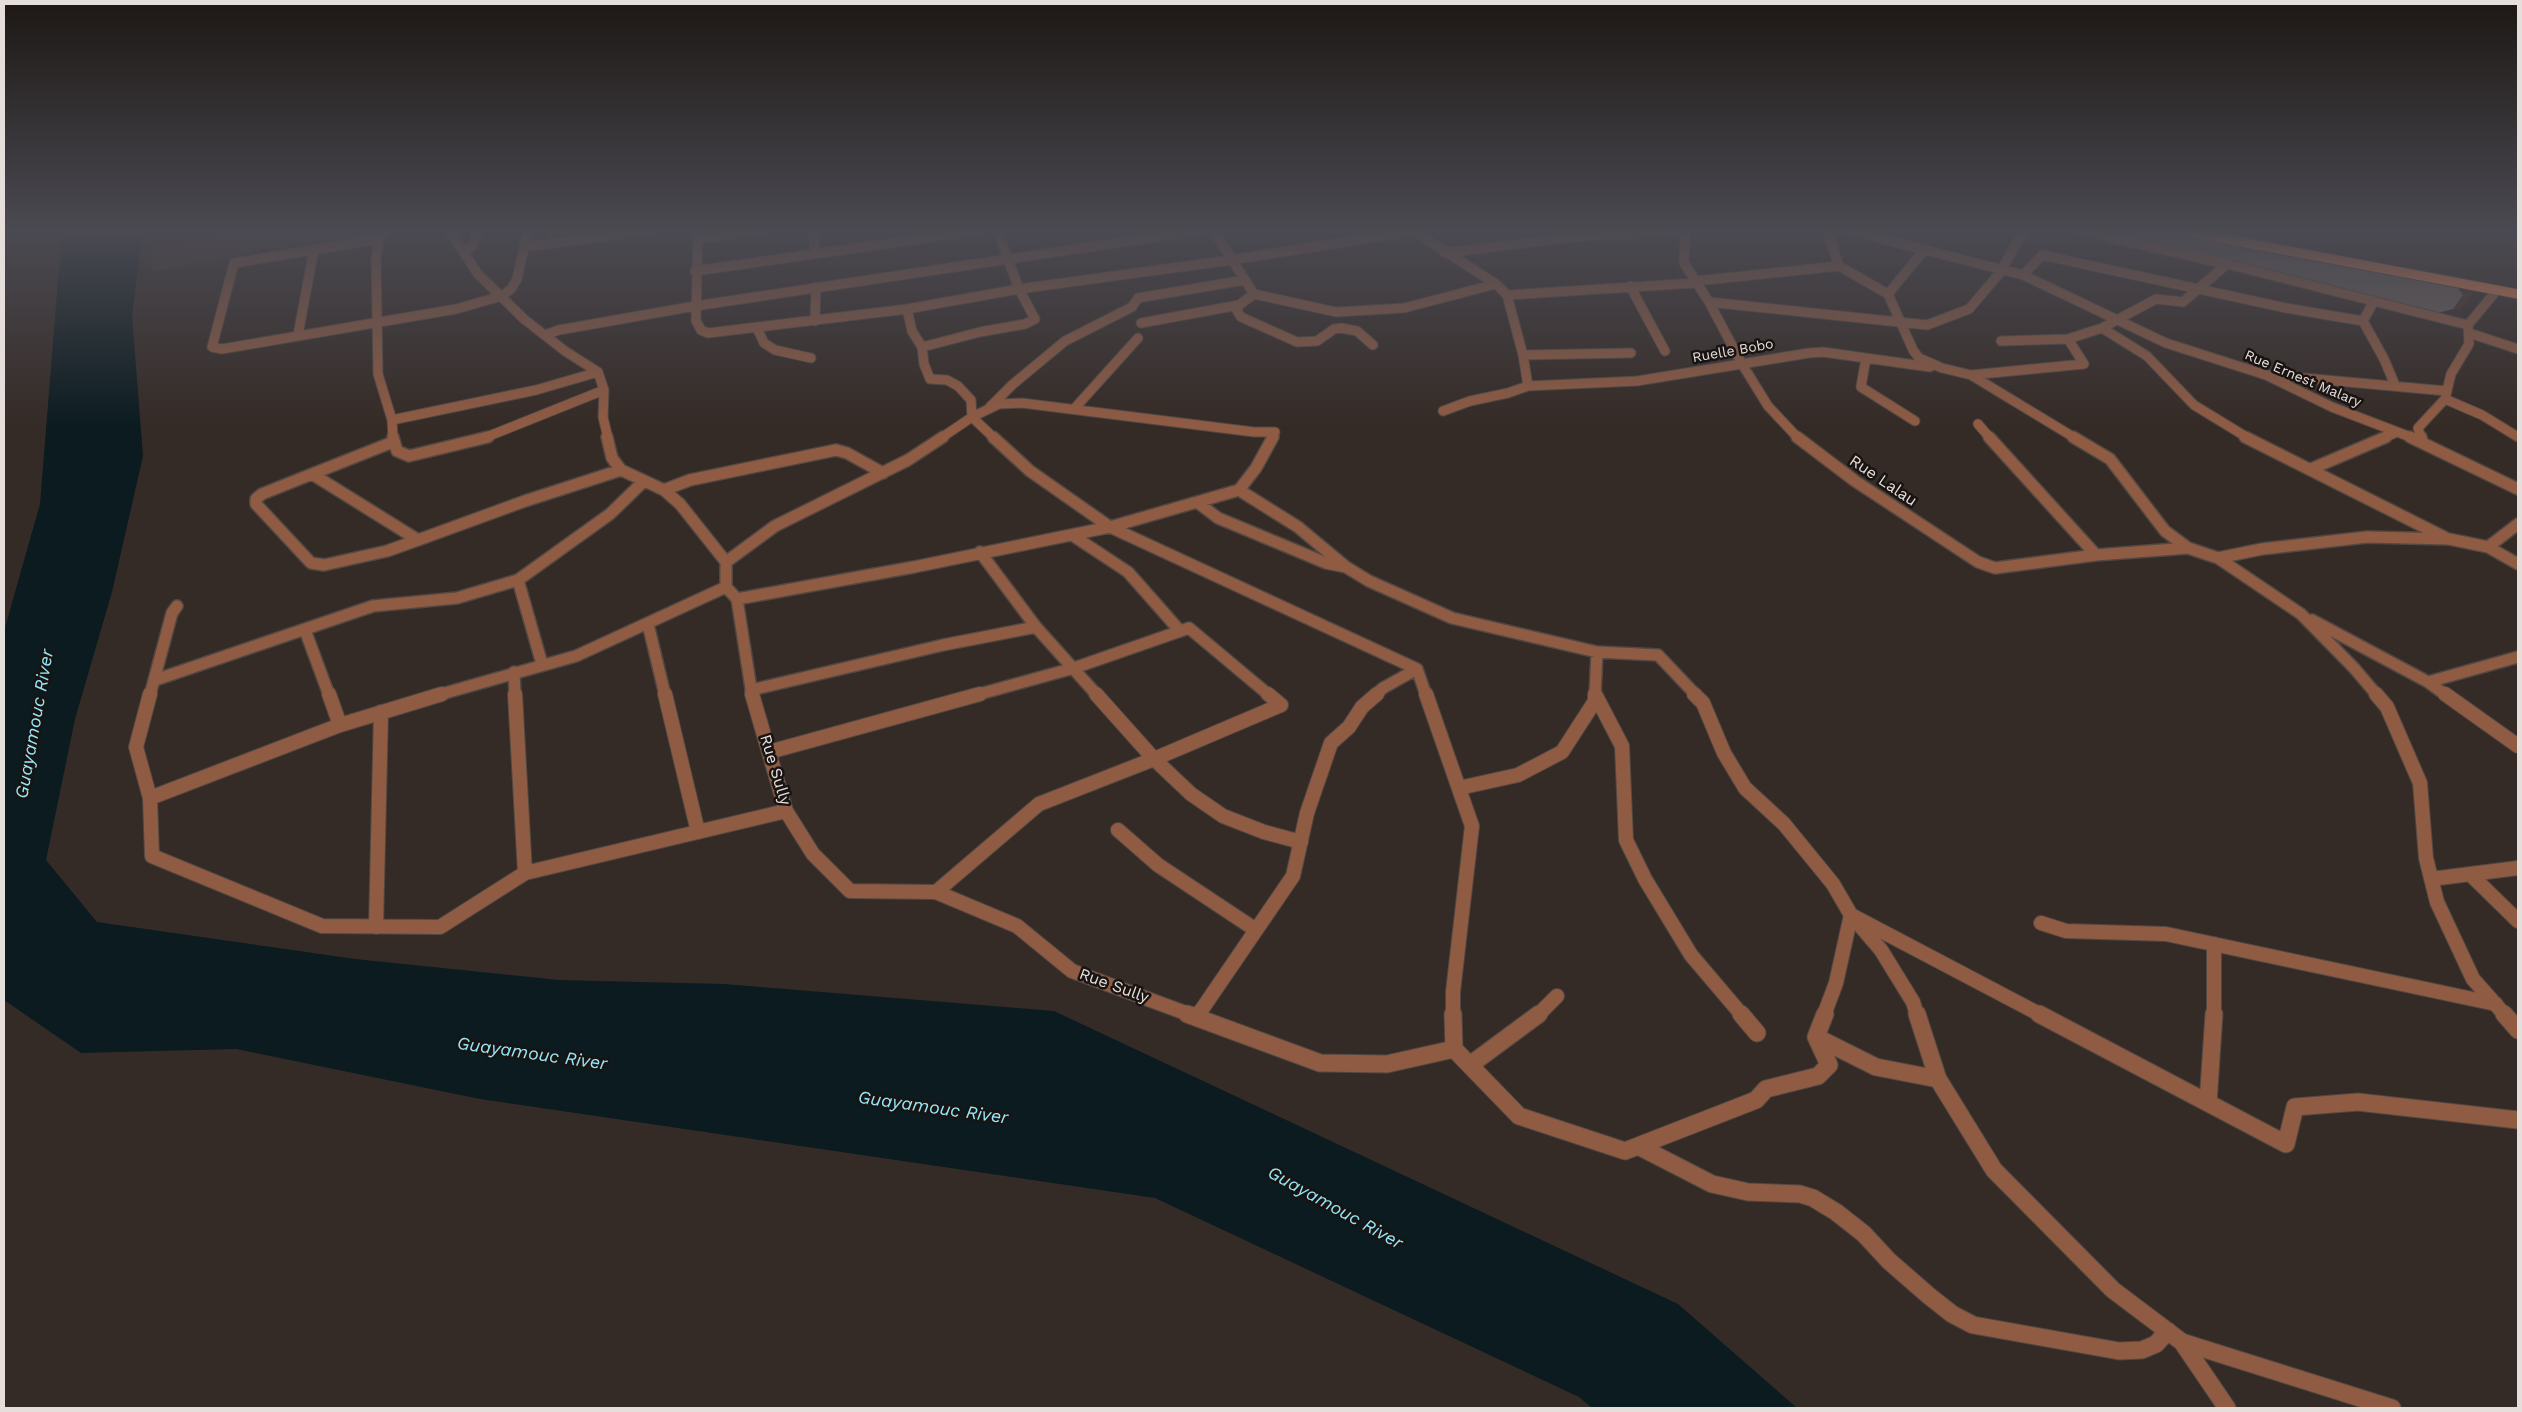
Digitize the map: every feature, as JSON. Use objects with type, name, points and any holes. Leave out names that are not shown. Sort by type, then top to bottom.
[{"type":"street","points":[[224,296],[212,346],[222,349],[456,309],[502,296],[524,319],[565,352],[587,363],[598,372],[604,390],[603,417],[612,458],[621,470],[664,490],[680,504],[726,562],[726,587],[737,599],[914,567],[1110,527],[1239,490],[1256,468],[1275,432],[1254,432],[1022,403],[999,404],[972,417],[908,460],[775,526],[726,562]]},
{"type":"street","points":[[298,336],[305,296]]},
{"type":"street","points":[[377,296],[378,374],[392,420],[393,442],[396,451],[409,456],[487,437],[604,390]]},
{"type":"street","points":[[695,296],[698,327],[708,333],[907,309],[980,296]]},
{"type":"street","points":[[545,335],[559,330],[759,296]]},
{"type":"street","points":[[815,321],[816,296]]},
{"type":"street","points":[[922,347],[1034,322],[1035,319],[1023,296]]},
{"type":"street","points":[[990,407],[1012,385],[1065,341],[1087,328],[1132,307],[1138,298],[1151,296]]},
{"type":"street","points":[[1141,324],[1239,304],[1251,296]]},
{"type":"street","points":[[1263,296],[1336,312],[1404,308],[1450,296]]},
{"type":"street","points":[[1507,296],[1523,355],[1528,386]]},
{"type":"street","points":[[1635,296],[1665,351]]},
{"type":"street","name":"Rue Lalau","points":[[1705,296],[1742,364],[1768,406],[1803,443],[1855,481],[1978,562],[1995,568],[2096,555],[2188,548]]},
{"type":"street","points":[[1889,296],[1913,350],[1919,358],[1942,368],[1971,375],[2110,459],[2165,531],[2188,548],[2218,558],[2302,614],[2428,682],[2518,746]]},
{"type":"street","points":[[1709,302],[1927,325],[1969,309],[1980,296]]},
{"type":"street","name":"Rue Ernest Malary","points":[[2067,296],[2166,343],[2266,375],[2332,407],[2422,441],[2518,489]]},
{"type":"street","points":[[2001,341],[2068,340],[2102,328],[2156,299],[2183,302],[2190,296]]},
{"type":"street","points":[[2233,296],[2363,321]]},
{"type":"street","points":[[2354,296],[2468,329],[2518,349]]},
{"type":"street","points":[[2422,441],[2418,428],[2421,422],[2446,395],[2451,374],[2470,344],[2468,329],[2493,296]]},
{"type":"street","points":[[2363,321],[2374,301]]},
{"type":"street","points":[[1239,304],[1237,311],[1242,317],[1301,343],[1317,341],[1334,329],[1341,328],[1356,331],[1374,345]]},
{"type":"street","points":[[907,309],[912,331],[922,347],[928,377],[934,381],[952,382],[958,386],[971,400],[972,417],[1030,472],[1110,527],[1417,669],[1472,826],[1452,992],[1454,1049],[1519,1116],[1625,1151],[1756,1100],[1766,1089],[1777,1085],[1789,1085],[1818,1076],[1829,1065],[1816,1037],[1836,983],[1851,915]]},
{"type":"street","points":[[2363,321],[2384,359],[2395,385]]},
{"type":"street","points":[[757,328],[764,343],[775,350],[811,358]]},
{"type":"street","points":[[2102,328],[2147,356],[2194,405],[2246,437],[2449,539]]},
{"type":"street","points":[[1074,409],[1138,338]]},
{"type":"street","points":[[1971,375],[2084,364],[2068,340]]},
{"type":"street","points":[[1523,355],[1631,353]]},
{"type":"street","name":"Ruelle Bobo","points":[[1443,411],[1470,401],[1508,393],[1528,386],[1637,381],[1809,353],[1942,368]]},
{"type":"street","points":[[1866,358],[1861,386],[1915,421]]},
{"type":"street","points":[[392,420],[536,390],[598,372]]},
{"type":"street","points":[[2266,375],[2395,385],[2446,395],[2518,437]]},
{"type":"street","points":[[1978,424],[2096,555]]},
{"type":"street","points":[[2311,469],[2398,432]]},
{"type":"street","points":[[393,442],[262,494],[256,499],[256,504],[312,563],[324,565],[387,551],[525,501],[621,470]]},
{"type":"street","points":[[664,490],[690,480],[836,450],[847,453],[883,473]]},
{"type":"street","points":[[312,474],[419,540]]},
{"type":"street","points":[[155,680],[372,606],[457,598],[518,580],[610,514],[644,481]]},
{"type":"street","points":[[1239,490],[1298,527],[1346,567],[1369,581],[1452,618],[1597,652],[1637,652],[1658,655],[1703,703],[1724,753],[1745,788],[1784,824],[1812,857],[1833,884],[1851,915],[1881,950],[1913,1002],[1938,1079],[1994,1170],[2113,1290],[2175,1337],[2227,1408]]},
{"type":"street","points":[[1197,502],[1218,518],[1326,563],[1346,567]]},
{"type":"street","points":[[2488,547],[2518,524]]},
{"type":"street","points":[[1072,534],[1128,572],[1180,631]]},
{"type":"street","points":[[2218,558],[2262,549],[2367,537],[2449,539],[2488,547],[2518,564]]},
{"type":"street","points":[[980,552],[1036,628],[1154,759],[1191,794],[1223,816],[1264,832],[1301,842]]},
{"type":"street","points":[[518,580],[542,664]]},
{"type":"street","points":[[150,798],[340,724],[514,672],[576,656],[726,587]]},
{"type":"street","name":"Rue Sully","points":[[737,599],[751,690],[786,811],[813,854],[850,891],[936,892],[1017,926],[1072,971],[1320,1063],[1387,1064],[1454,1049]]},
{"type":"street","points":[[176,606],[172,613],[136,747],[150,798],[152,856],[322,926],[440,927],[525,873],[786,811]]},
{"type":"street","points":[[2302,614],[2354,668],[2387,707],[2420,783],[2426,858],[2437,902],[2473,979],[2518,1030]]},
{"type":"street","points":[[648,624],[698,832]]},
{"type":"street","points":[[751,690],[943,645],[1036,628]]},
{"type":"street","points":[[769,752],[1074,668],[1189,628],[1280,706],[1154,759],[1038,804],[936,892]]},
{"type":"street","points":[[305,630],[340,724]]},
{"type":"street","points":[[1459,788],[1518,775],[1562,752],[1595,701],[1597,652]]},
{"type":"street","points":[[2428,682],[2518,657]]},
{"type":"street","points":[[1197,1016],[1293,876],[1307,813],[1331,743],[1349,727],[1362,707],[1383,688],[1417,669]]},
{"type":"street","points":[[514,672],[525,873]]},
{"type":"street","points":[[1596,696],[1622,746],[1626,840],[1641,871],[1691,955],[1757,1033]]},
{"type":"street","points":[[376,926],[381,712]]},
{"type":"street","points":[[1118,830],[1158,865],[1256,930]]},
{"type":"street","points":[[2431,879],[2518,868]]},
{"type":"street","points":[[2470,874],[2518,921]]},
{"type":"street","points":[[1851,915],[2286,1144],[2295,1108],[2358,1102],[2518,1120]]},
{"type":"street","points":[[2041,923],[2066,931],[2166,934],[2496,1004]]},
{"type":"street","points":[[2208,1103],[2214,1036],[2214,944]]},
{"type":"street","points":[[1470,1065],[1538,1015],[1557,996]]},
{"type":"street","points":[[1816,1037],[1876,1067],[1938,1079]]},
{"type":"street","points":[[1638,1146],[1712,1184],[1748,1192],[1800,1194],[1813,1198],[1836,1212],[1864,1234],[1889,1262],[1952,1314],[1973,1324],[2119,1351],[2142,1350],[2175,1337],[2392,1408]]},
{"type":"shaded area","points":[[2395,296],[2471,296],[2460,310]]},
{"type":"water","name":"Guayamouc River","points":[[57,296],[134,296],[132,315],[143,456],[112,592],[75,719],[46,860],[97,922],[355,959],[559,980],[724,984],[1054,1011],[1678,1304],[1797,1408],[1592,1408],[1579,1397],[1155,1198],[480,1099],[236,1049],[81,1053],[4,1000],[4,631],[40,504]]}]
